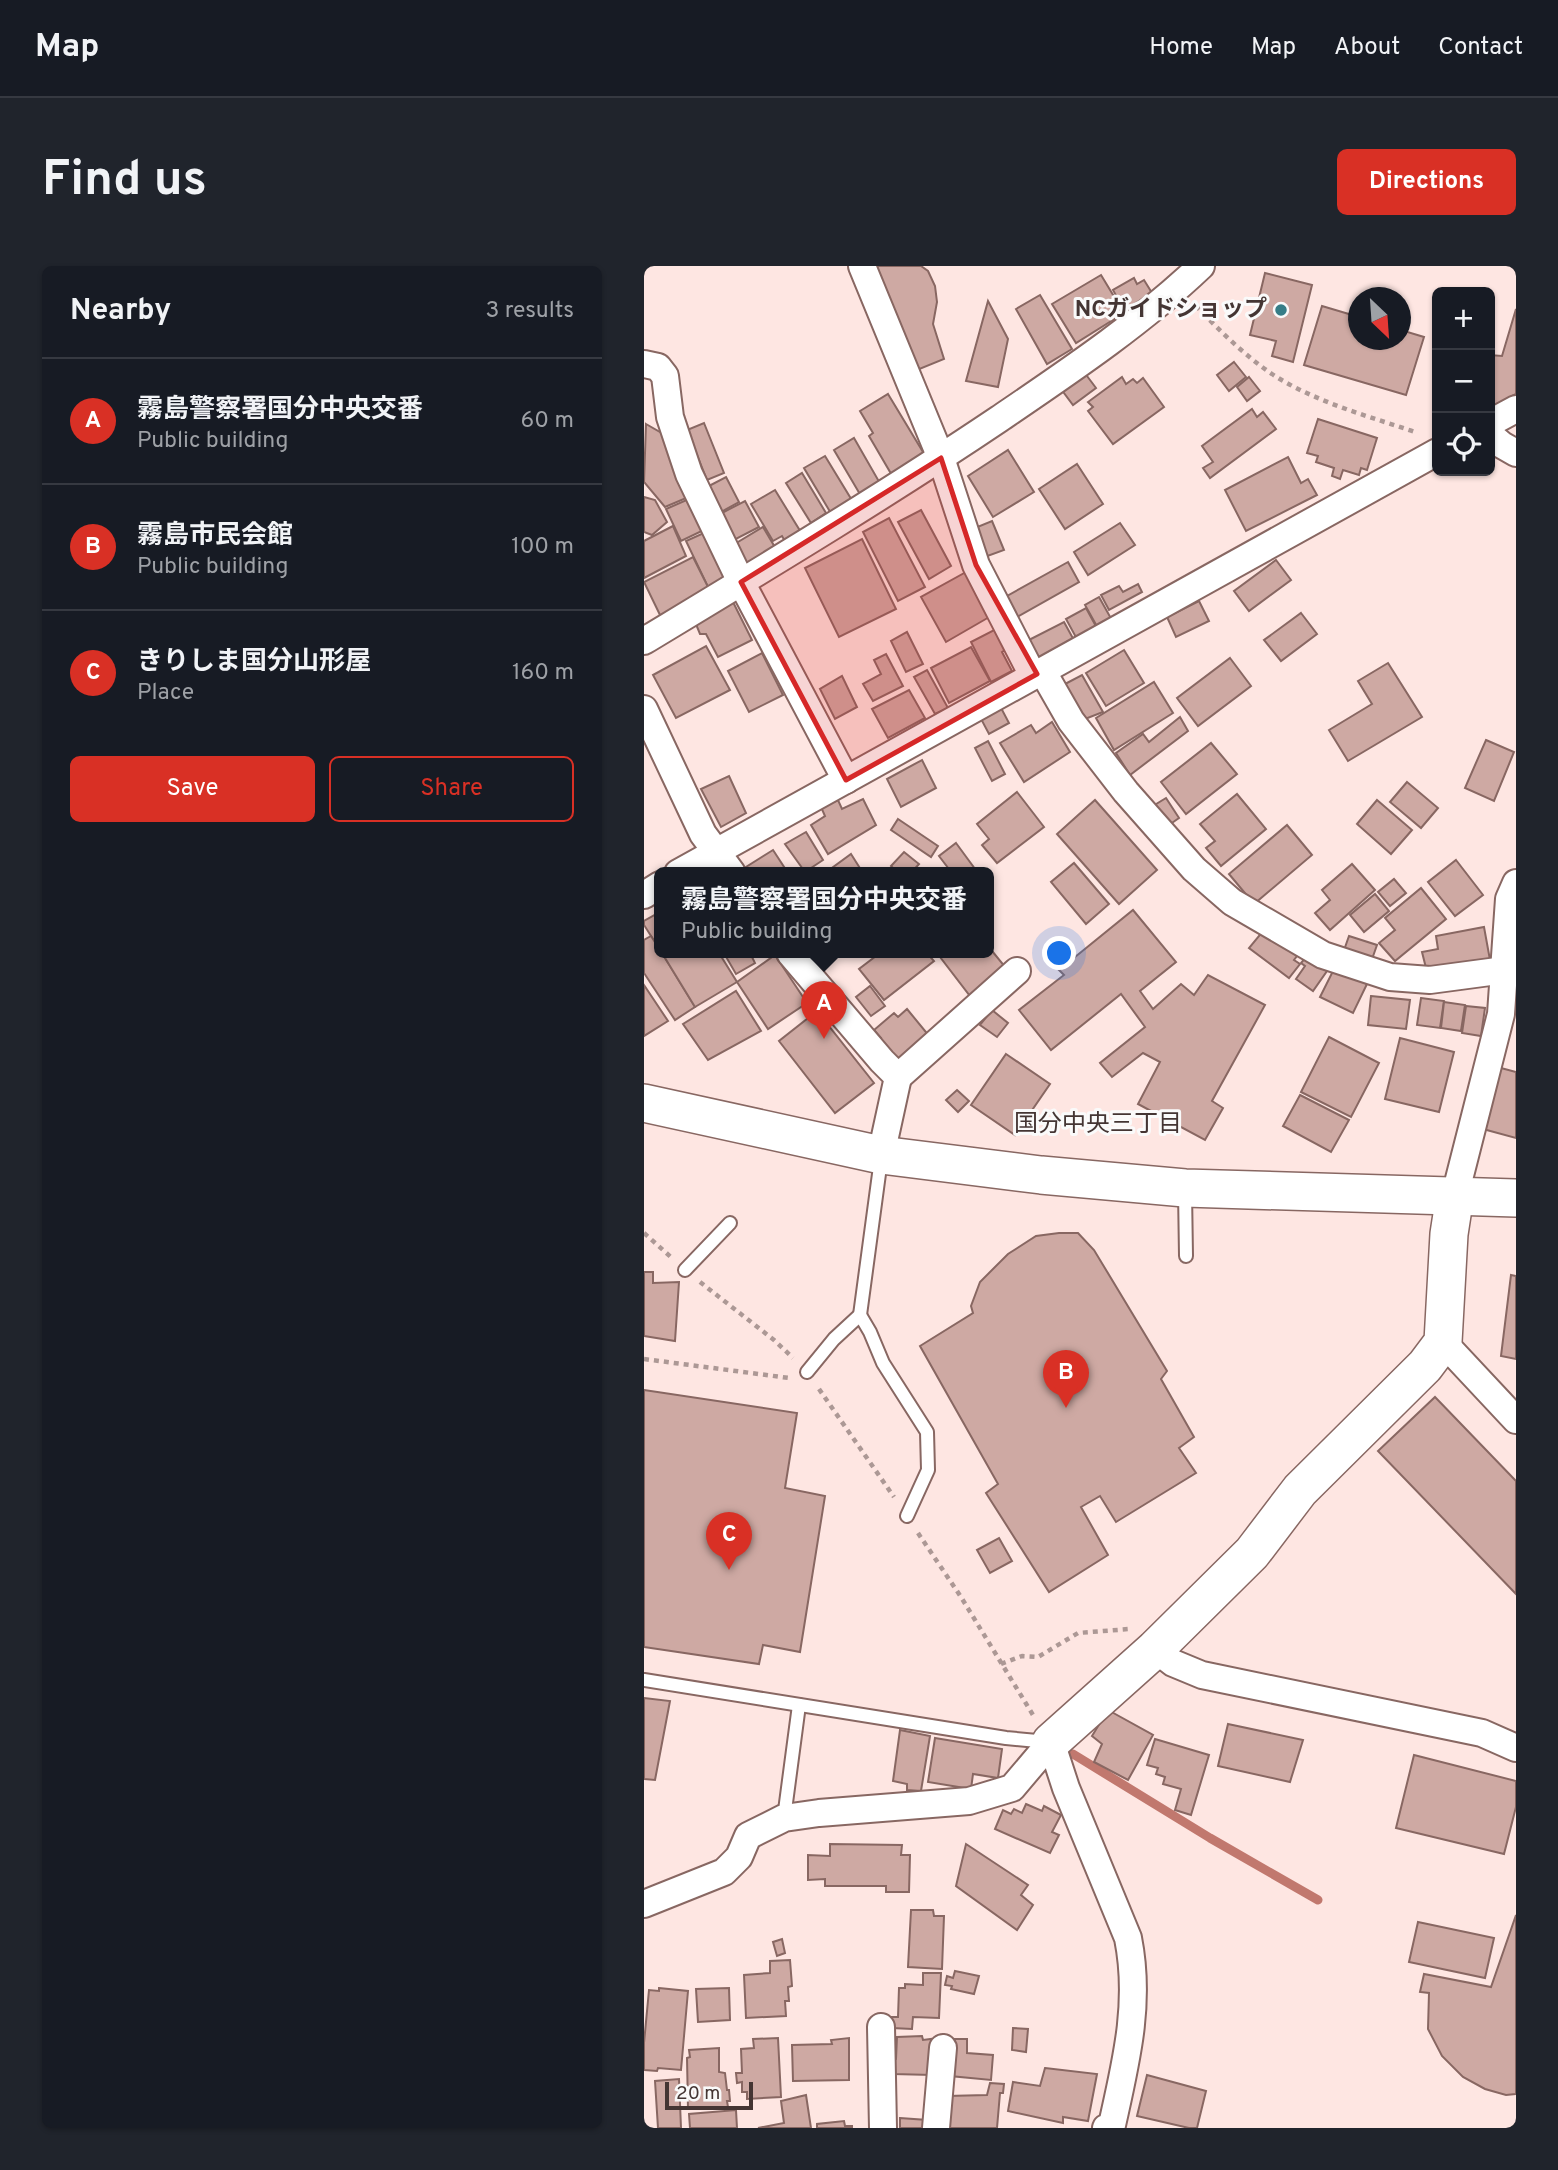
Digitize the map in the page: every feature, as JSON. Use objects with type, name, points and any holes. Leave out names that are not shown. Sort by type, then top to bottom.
[{"type":"street","points":[[862,266],[940,458],[976,565],[1029,668],[1048,679],[1071,721],[1126,792],[1194,869],[1232,902],[1323,955],[1390,977],[1430,980],[1505,970]]},
{"type":"street","points":[[644,641],[940,458],[1038,393],[1179,287],[1202,266]]},
{"type":"street","points":[[644,364],[658,367],[665,376],[670,417],[689,474],[741,582],[846,780]]},
{"type":"street","points":[[1495,420],[1516,409]]},
{"type":"street","points":[[1495,439],[1516,453]]},
{"type":"street","points":[[703,867],[724,862],[846,780],[1037,674],[1431,444]]},
{"type":"street","points":[[644,709],[703,834],[724,862]]},
{"type":"street","points":[[644,1904],[724,1872],[739,1857],[748,1836],[783,1818],[969,1801],[1012,1788],[1051,1742],[1154,1649],[1252,1553],[1300,1490],[1426,1366],[1443,1342],[1449,1234],[1455,1195],[1501,1013],[1510,900],[1516,883]]},
{"type":"street","points":[[794,958],[898,1077]]},
{"type":"street","points":[[881,1155],[898,1077],[1017,971]]},
{"type":"street","points":[[644,1103],[881,1155],[1041,1175],[1185,1188],[1516,1198]]},
{"type":"street","points":[[1443,1342],[1516,1420]]},
{"type":"street","points":[[1154,1649],[1172,1663],[1202,1675],[1482,1733],[1516,1748]]},
{"type":"street","points":[[1051,1742],[1066,1788],[1128,1938],[1133,1965],[1130,2042],[1112,2125],[1106,2128]]},
{"type":"street","points":[[881,2027],[883,2128]]},
{"type":"street","points":[[936,2128],[943,2048]]},
{"type":"lane","points":[[881,1155],[860,1315],[883,1363],[927,1432],[928,1470],[907,1516]]},
{"type":"lane","points":[[1185,1188],[1186,1256]]},
{"type":"lane","points":[[685,1270],[730,1223]]},
{"type":"lane","points":[[807,1372],[834,1339],[860,1315]]},
{"type":"lane","points":[[644,1680],[1006,1738],[1051,1742]]},
{"type":"lane","points":[[783,1818],[799,1706]]},
{"type":"path","points":[[1179,287],[1228,339],[1284,382],[1325,402],[1431,444]]},
{"type":"path","points":[[644,1233],[685,1270],[774,1340],[807,1372],[961,1597],[1051,1742]]},
{"type":"path","points":[[644,1359],[790,1378],[807,1372]]},
{"type":"path","points":[[1001,1664],[1023,1656],[1038,1657],[1078,1633],[1137,1628],[1154,1649]]},
{"type":"highlighted area","points":[[941,458],[976,565],[1037,674],[846,780],[741,582]]},
{"type":"building","points":[[875,266],[921,266],[928,271],[935,286],[937,302],[933,324],[944,359],[917,370]]},
{"type":"building","name":"NCガイドショップ","points":[[1265,273],[1312,285],[1293,362],[1272,356],[1276,341],[1250,335]]},
{"type":"building","points":[[1101,275],[1124,313],[1076,343],[1052,304]]},
{"type":"building","points":[[1134,278],[1137,284],[1144,280],[1152,293],[1124,310],[1113,290]]},
{"type":"building","points":[[1040,295],[1072,349],[1047,364],[1016,309]]},
{"type":"building","points":[[988,301],[1008,339],[998,387],[966,381]]},
{"type":"building","points":[[1322,306],[1348,314],[1348,350],[1411,350],[1411,333],[1424,337],[1406,395],[1304,365]]},
{"type":"building","points":[[1516,309],[1516,394],[1495,405],[1495,355],[1502,356]]},
{"type":"building","points":[[1234,362],[1246,377],[1229,391],[1217,375]]},
{"type":"building","points":[[1084,372],[1096,388],[1073,405],[1061,389]]},
{"type":"building","points":[[1122,377],[1126,384],[1133,379],[1137,383],[1143,378],[1164,407],[1113,444],[1088,411],[1093,407],[1088,402]]},
{"type":"building","points":[[1249,377],[1260,391],[1247,401],[1237,387]]},
{"type":"building","points":[[888,394],[926,457],[893,477],[869,436],[873,433],[860,411]]},
{"type":"building","points":[[1252,409],[1257,417],[1263,412],[1276,429],[1210,478],[1203,468],[1213,462],[1202,446]]},
{"type":"building","points":[[1318,419],[1377,438],[1367,470],[1361,468],[1359,475],[1343,470],[1340,479],[1332,476],[1334,468],[1316,462],[1318,456],[1307,453]]},
{"type":"building","points":[[704,423],[724,473],[707,480],[687,430]]},
{"type":"building","points":[[646,424],[665,435],[691,496],[665,507],[644,482]]},
{"type":"building","points":[[854,438],[881,485],[861,496],[834,450]]},
{"type":"building","points":[[1008,450],[1034,492],[993,517],[968,476]]},
{"type":"building","points":[[825,456],[853,502],[832,515],[804,468]]},
{"type":"building","points":[[1288,457],[1301,483],[1308,479],[1317,495],[1246,531],[1225,490]]},
{"type":"building","points":[[1077,464],[1103,504],[1065,529],[1039,489]]},
{"type":"building","points":[[802,473],[826,513],[811,523],[786,483]]},
{"type":"building","points":[[726,477],[739,502],[721,512],[707,487]]},
{"type":"building","points":[[775,490],[802,534],[786,543],[782,536],[773,541],[751,504]]},
{"type":"building","points":[[644,497],[655,500],[667,522],[652,535],[644,532]]},
{"type":"building","points":[[691,498],[706,529],[681,541],[666,509]]},
{"type":"building","points":[[745,501],[759,527],[732,541],[718,515]]},
{"type":"building","points":[[921,510],[951,566],[929,579],[898,522]]},
{"type":"building","points":[[889,518],[925,587],[898,601],[863,532]]},
{"type":"building","points":[[992,521],[1004,550],[982,558],[970,530]]},
{"type":"building","points":[[1120,523],[1135,545],[1088,575],[1074,552]]},
{"type":"building","points":[[673,526],[686,556],[644,578],[644,541]]},
{"type":"building","points":[[763,527],[776,549],[745,567],[733,545]]},
{"type":"building","points":[[706,532],[730,577],[708,587],[686,541]]},
{"type":"building","points":[[862,539],[896,609],[839,637],[805,568]]},
{"type":"building","points":[[693,557],[708,587],[661,617],[644,582]]},
{"type":"building","points":[[1276,560],[1291,580],[1249,611],[1234,591]]},
{"type":"building","points":[[1068,562],[1079,582],[1010,621],[998,601]]},
{"type":"building","points":[[966,572],[991,616],[946,642],[921,597]]},
{"type":"building","points":[[1138,584],[1142,592],[1109,610],[1101,595],[1119,586],[1123,592]]},
{"type":"building","points":[[730,596],[752,640],[718,657],[706,634],[700,634],[693,617]]},
{"type":"building","points":[[1099,597],[1113,622],[1099,630],[1085,605]]},
{"type":"building","points":[[1199,601],[1209,621],[1176,637],[1167,617]]},
{"type":"building","points":[[1086,608],[1098,630],[1078,641],[1066,619]]},
{"type":"building","points":[[1301,613],[1317,634],[1281,661],[1264,640]]},
{"type":"building","points":[[1064,622],[1075,642],[1032,665],[1021,644]]},
{"type":"building","points":[[998,628],[1008,648],[1002,652],[1012,671],[991,682],[971,642]]},
{"type":"building","points":[[907,632],[923,664],[906,672],[891,641]]},
{"type":"building","points":[[706,646],[730,690],[676,718],[653,675]]},
{"type":"building","points":[[971,647],[990,681],[949,703],[931,668]]},
{"type":"building","points":[[1124,650],[1144,683],[1106,706],[1086,673]]},
{"type":"building","points":[[762,653],[783,695],[749,712],[728,671]]},
{"type":"building","points":[[886,654],[903,686],[873,701],[863,684],[881,674],[874,660]]},
{"type":"building","points":[[1230,658],[1251,686],[1198,726],[1177,698]]},
{"type":"building","points":[[1388,663],[1422,717],[1348,761],[1329,730],[1372,704],[1358,681]]},
{"type":"building","points":[[927,670],[948,708],[935,714],[914,677]]},
{"type":"building","points":[[1082,675],[1103,712],[1085,719],[1065,684]]},
{"type":"building","points":[[842,676],[857,707],[835,719],[820,689]]},
{"type":"building","points":[[1154,682],[1173,713],[1114,750],[1096,718]]},
{"type":"building","points":[[909,690],[925,718],[888,738],[872,709]]},
{"type":"building","points":[[1000,706],[1009,723],[989,734],[980,717]]},
{"type":"building","points":[[1180,717],[1188,731],[1130,775],[1116,753],[1143,734],[1149,742]]},
{"type":"building","points":[[1052,722],[1070,752],[1024,782],[1000,743],[1031,725],[1036,733]]},
{"type":"building","points":[[1486,740],[1514,752],[1494,801],[1465,788]]},
{"type":"building","points":[[988,741],[1005,774],[992,781],[975,748]]},
{"type":"building","points":[[1211,743],[1237,774],[1186,814],[1161,782]]},
{"type":"building","points":[[922,760],[936,788],[901,807],[887,779]]},
{"type":"building","points":[[729,776],[746,813],[721,827],[701,789]]},
{"type":"building","points":[[1407,782],[1438,808],[1421,828],[1390,802]]},
{"type":"building","points":[[1017,792],[1044,827],[997,863],[982,845],[989,839],[977,824]]},
{"type":"building","points":[[1237,794],[1266,829],[1221,866],[1206,848],[1215,841],[1200,824]]},
{"type":"building","points":[[1166,798],[1179,818],[1169,825],[1153,806]]},
{"type":"building","points":[[863,799],[876,825],[828,854],[811,825],[825,816],[821,807],[838,800],[842,809]]},
{"type":"building","points":[[1095,800],[1157,870],[1119,904],[1057,834]]},
{"type":"building","points":[[1377,800],[1412,830],[1391,854],[1357,824]]},
{"type":"building","points":[[898,819],[938,846],[931,857],[891,830]]},
{"type":"building","points":[[1287,825],[1312,855],[1254,904],[1229,874]]},
{"type":"building","points":[[806,832],[823,860],[812,867],[801,867],[785,844]]},
{"type":"building","points":[[956,843],[974,867],[947,867],[939,856]]},
{"type":"building","points":[[773,850],[784,867],[746,867]]},
{"type":"building","points":[[904,852],[919,864],[916,867],[891,866]]},
{"type":"building","points":[[851,854],[859,867],[833,867]]},
{"type":"building","points":[[1456,860],[1483,895],[1455,916],[1428,882]]},
{"type":"building","points":[[1074,863],[1109,904],[1086,924],[1051,882]]},
{"type":"building","points":[[1352,864],[1375,890],[1330,930],[1315,913],[1330,900],[1322,890]]},
{"type":"building","points":[[1394,879],[1406,893],[1390,906],[1378,892]]},
{"type":"building","points":[[1421,888],[1446,919],[1395,961],[1379,943],[1395,930],[1385,918]]},
{"type":"building","points":[[1375,894],[1389,911],[1364,932],[1350,915]]},
{"type":"building","points":[[1133,910],[1176,962],[1140,991],[1153,1009],[1181,984],[1194,995],[1208,975],[1265,1005],[1212,1101],[1223,1108],[1205,1140],[1138,1104],[1160,1062],[1143,1053],[1112,1077],[1100,1063],[1145,1027],[1121,994],[1051,1050],[1019,1010],[1064,975],[1059,970]]},
{"type":"building","points":[[654,915],[654,941],[644,925],[644,921]]},
{"type":"building","points":[[1484,927],[1490,960],[1427,972],[1422,952],[1438,949],[1436,936]]},
{"type":"building","points":[[1263,931],[1297,956],[1294,960],[1300,964],[1289,978],[1249,948]]},
{"type":"building","points":[[651,936],[654,941],[654,958],[665,958],[695,1007],[675,1020],[644,973],[644,940]]},
{"type":"building","points":[[1349,936],[1377,945],[1371,962],[1343,953]]},
{"type":"building","points":[[994,953],[1006,968],[970,996],[941,958],[994,958]]},
{"type":"building","points":[[1306,957],[1327,971],[1313,991],[1296,979],[1305,966],[1301,963]]},
{"type":"building","points":[[665,958],[722,958],[737,982],[695,1007]]},
{"type":"building","points":[[727,958],[752,958],[755,963],[736,974]]},
{"type":"building","points":[[771,958],[777,958],[807,1003],[768,1029],[737,982]]},
{"type":"building","points":[[873,958],[931,958],[934,961],[884,1000],[859,969]]},
{"type":"building","points":[[1334,969],[1367,984],[1353,1013],[1320,997]]},
{"type":"building","points":[[644,985],[668,1021],[644,1036]]},
{"type":"building","points":[[870,986],[885,1006],[871,1016],[856,997]]},
{"type":"building","points":[[736,991],[761,1031],[708,1060],[683,1024]]},
{"type":"building","points":[[1371,996],[1410,1000],[1406,1029],[1368,1025]]},
{"type":"building","points":[[1421,998],[1444,1001],[1440,1028],[1417,1025]]},
{"type":"building","points":[[1444,1002],[1465,1005],[1461,1031],[1441,1028]]},
{"type":"building","points":[[1466,1006],[1485,1008],[1481,1036],[1462,1033]]},
{"type":"building","points":[[907,1009],[930,1037],[897,1071],[875,1044],[881,1038],[874,1030],[894,1013],[898,1017]]},
{"type":"building","points":[[992,1010],[1008,1023],[997,1037],[980,1025]]},
{"type":"building","points":[[817,1011],[874,1083],[835,1113],[779,1041]]},
{"type":"building","points":[[1329,1037],[1379,1063],[1351,1117],[1301,1092]]},
{"type":"building","points":[[1400,1038],[1454,1052],[1439,1112],[1385,1099]]},
{"type":"building","points":[[1006,1054],[1050,1084],[1015,1135],[971,1105]]},
{"type":"building","points":[[1501,1068],[1516,1072],[1516,1138],[1483,1129]]},
{"type":"building","points":[[957,1090],[969,1101],[958,1112],[946,1100]]},
{"type":"building","points":[[1300,1095],[1349,1120],[1331,1152],[1283,1126]]},
{"type":"building","points":[[1078,1233],[1094,1250],[1167,1371],[1161,1379],[1194,1437],[1179,1448],[1196,1473],[1116,1522],[1100,1496],[1081,1507],[1108,1555],[1049,1592],[986,1493],[998,1484],[920,1346],[973,1313],[971,1306],[980,1282],[1008,1254],[1036,1236]]},
{"type":"building","points":[[644,1272],[653,1272],[653,1283],[679,1282],[675,1341],[644,1336]]},
{"type":"building","points":[[1511,1275],[1516,1276],[1516,1359],[1501,1356]]},
{"type":"building","points":[[644,1390],[797,1413],[785,1488],[825,1496],[800,1652],[763,1645],[759,1664],[644,1647]]},
{"type":"building","points":[[1435,1397],[1516,1481],[1516,1594],[1378,1451]]},
{"type":"building","points":[[999,1538],[1012,1561],[990,1573],[977,1550]]},
{"type":"building","points":[[644,1698],[670,1701],[655,1780],[644,1779]]},
{"type":"building","points":[[1108,1710],[1153,1735],[1128,1780],[1094,1762],[1102,1744],[1092,1736]]},
{"type":"building","points":[[1228,1724],[1303,1740],[1290,1782],[1218,1766]]},
{"type":"building","points":[[900,1730],[930,1736],[921,1791],[907,1790],[907,1784],[893,1781]]},
{"type":"building","points":[[935,1738],[1002,1749],[998,1778],[973,1774],[971,1789],[928,1782]]},
{"type":"building","points":[[1155,1739],[1209,1755],[1191,1815],[1175,1810],[1181,1789],[1163,1784],[1165,1777],[1156,1774],[1158,1768],[1147,1765]]},
{"type":"building","points":[[1414,1755],[1516,1781],[1516,1807],[1504,1854],[1396,1828]]},
{"type":"building","points":[[1026,1804],[1042,1811],[1044,1806],[1061,1815],[1052,1832],[1059,1835],[1050,1853],[995,1829],[1003,1810],[1011,1814],[1014,1809],[1022,1813]]},
{"type":"building","points":[[830,1844],[902,1845],[901,1855],[910,1855],[909,1892],[886,1892],[886,1886],[825,1886],[825,1879],[808,1880],[808,1855],[830,1856]]},
{"type":"building","points":[[966,1844],[1028,1885],[1021,1895],[1033,1905],[1017,1930],[956,1886]]},
{"type":"building","points":[[911,1910],[933,1910],[934,1916],[944,1916],[942,1969],[908,1967]]},
{"type":"building","points":[[1516,1915],[1516,2094],[1506,2095],[1485,2089],[1463,2077],[1442,2056],[1428,2029],[1429,1993],[1420,1992],[1424,1974],[1491,1987]]},
{"type":"building","points":[[1418,1922],[1494,1938],[1485,1978],[1409,1962]]},
{"type":"building","points":[[782,1939],[785,1953],[777,1956],[773,1942]]},
{"type":"building","points":[[790,1960],[792,1986],[788,1987],[789,2001],[785,2001],[786,2016],[746,2018],[744,1975],[770,1973],[770,1961]]},
{"type":"building","points":[[955,1971],[979,1976],[974,1994],[945,1985],[947,1976],[953,1978]]},
{"type":"building","points":[[923,1973],[941,1973],[939,2018],[913,2017],[912,2029],[892,2028],[892,2017],[898,2017],[899,1988],[905,1988],[905,1984],[923,1985]]},
{"type":"building","points":[[659,1988],[688,1991],[681,2070],[644,2070],[649,1990],[659,1991]]},
{"type":"building","points":[[729,1988],[730,2020],[698,2022],[696,1989]]},
{"type":"building","points":[[1013,2028],[1028,2029],[1026,2052],[1012,2050]]},
{"type":"building","points":[[922,2036],[923,2040],[931,2039],[932,2075],[893,2074],[890,2060],[896,2059],[897,2037]]},
{"type":"building","points":[[778,2038],[781,2097],[747,2099],[747,2092],[742,2092],[742,2082],[737,2083],[736,2073],[742,2073],[741,2049],[754,2048],[753,2039]]},
{"type":"building","points":[[849,2038],[849,2080],[793,2081],[792,2045],[832,2044],[831,2040]]},
{"type":"building","points":[[952,2039],[967,2039],[967,2053],[993,2055],[991,2080],[950,2076]]},
{"type":"building","points":[[719,2048],[719,2072],[725,2073],[730,2101],[727,2101],[728,2107],[688,2109],[689,2050]]},
{"type":"building","points":[[1045,2068],[1097,2074],[1088,2121],[1063,2117],[1063,2123],[1008,2111],[1013,2082],[1040,2086]]},
{"type":"building","points":[[1147,2075],[1206,2091],[1197,2128],[1137,2116]]},
{"type":"building","points":[[679,2079],[681,2128],[658,2128],[655,2081]]},
{"type":"building","points":[[990,2083],[1004,2084],[1003,2093],[1000,2093],[997,2128],[946,2128],[947,2096],[987,2095]]},
{"type":"building","points":[[806,2095],[811,2128],[758,2128],[784,2123],[781,2101]]},
{"type":"building","points":[[736,2110],[737,2128],[690,2128],[689,2114]]},
{"type":"building","points":[[900,2118],[927,2120],[927,2128],[900,2128]]},
{"type":"building","points":[[844,2121],[845,2126],[852,2128],[817,2128],[817,2124]]},
{"type":"waterway","points":[[1073,1754],[1318,1900]]},
{"type":"place","name":"NCガイドショップ","points":[[1281,310]]},
{"type":"place","name":"霧島警察署国分中央交番","points":[[824,1039]]},
{"type":"place","name":"霧島市民会館","points":[[1066,1408]]},
{"type":"place","name":"きりしま国分山形屋","points":[[729,1570]]},
{"type":"district","name":"国分中央三丁目","points":[[1098,1125]]}]
